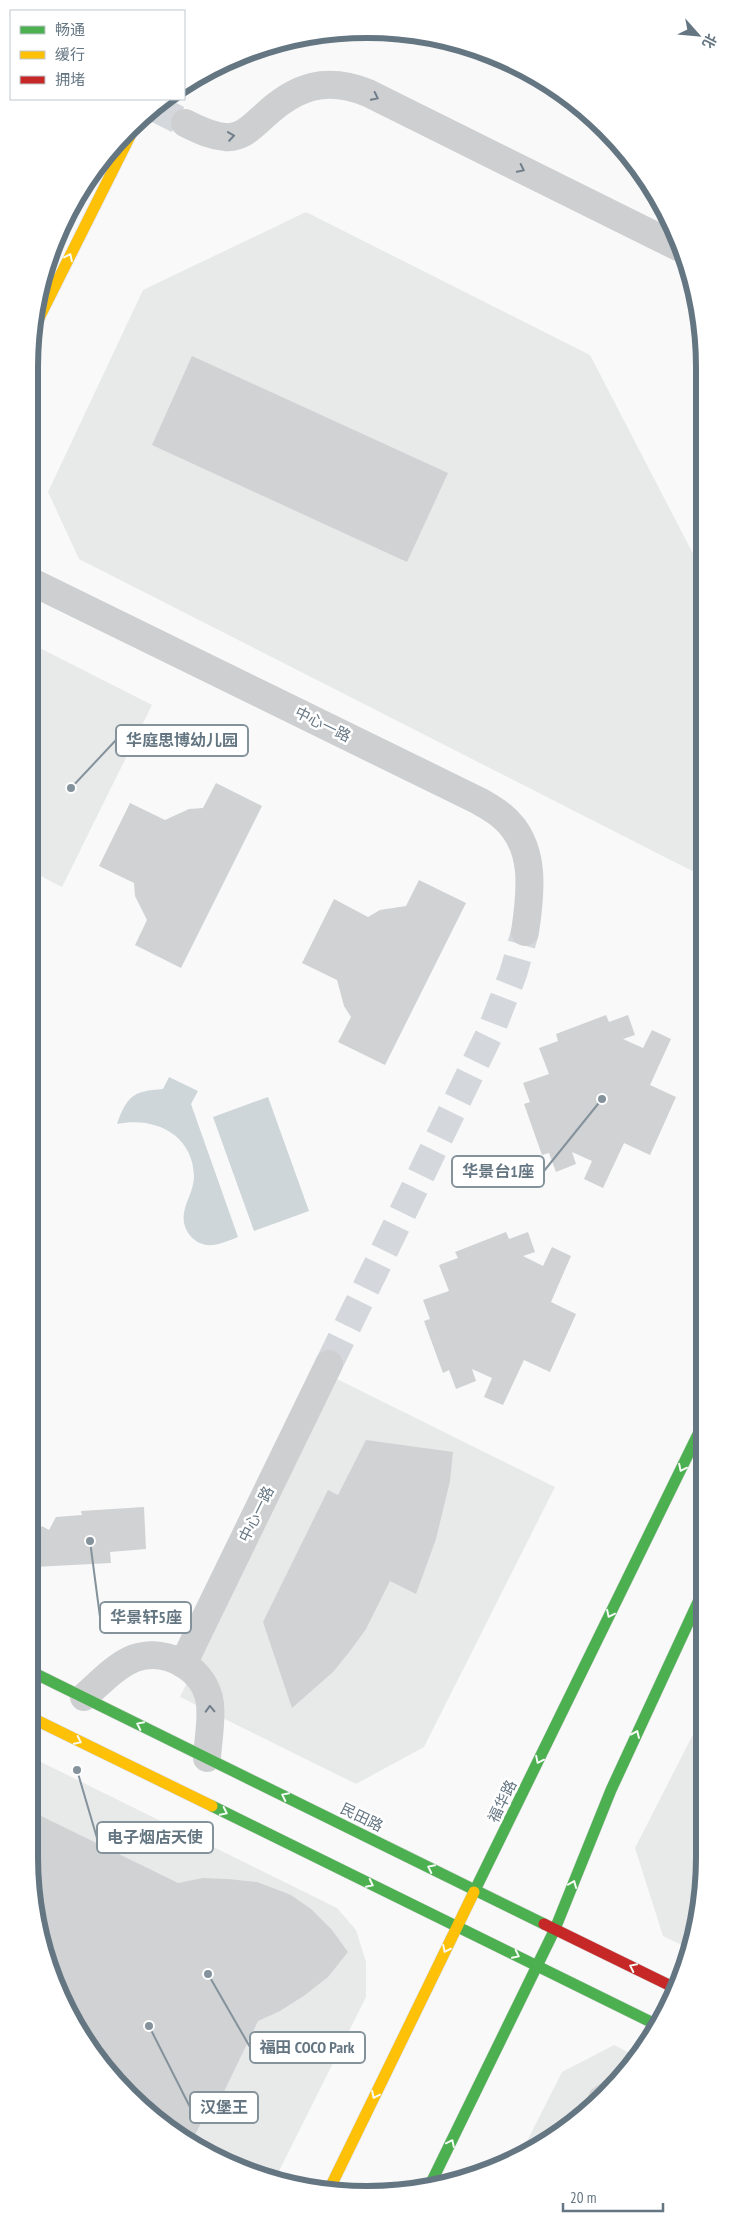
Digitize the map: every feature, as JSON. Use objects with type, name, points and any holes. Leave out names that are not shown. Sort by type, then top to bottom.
[{"type":"street","points":[[185,123],[213,135],[226,138],[236,136],[245,132],[295,94],[312,86],[327,83],[341,84],[368,94],[671,244]]},
{"type":"street","points":[[42,311],[127,142]]},
{"type":"street","name":"中心一路","points":[[38,585],[479,800],[502,816],[521,837],[529,862],[531,895],[525,932]]},
{"type":"street","name":"中心一路","points":[[183,1664],[329,1364]]},
{"type":"street","name":"福华路","points":[[332,2184],[696,1438]]},
{"type":"street","points":[[433,2178],[555,1929],[611,1790],[696,1606]]},
{"type":"street","points":[[84,1697],[124,1664],[136,1658],[163,1656],[183,1664],[194,1672],[202,1682],[210,1703],[207,1758]]},
{"type":"street","name":"民田路","points":[[38,1675],[669,1985]]},
{"type":"street","points":[[38,1721],[651,2021]]},
{"type":"shaded area","points":[[306,212],[590,355],[696,559],[696,873],[79,559],[48,492],[143,290]]},
{"type":"shaded area","points":[[38,647],[152,705],[62,887],[38,875]]},
{"type":"shaded area","points":[[169,1077],[198,1091],[191,1104],[238,1237],[223,1243],[206,1245],[200,1243],[187,1231],[184,1213],[193,1186],[194,1176],[192,1161],[187,1149],[179,1139],[169,1131],[157,1126],[131,1122],[117,1124],[124,1107],[132,1097],[145,1091],[163,1089]]},
{"type":"shaded area","points":[[268,1097],[309,1211],[254,1231],[213,1117]]},
{"type":"shaded area","points":[[337,1379],[555,1487],[424,1747],[356,1784],[180,1697]]},
{"type":"shaded area","points":[[696,1729],[695,1878],[693,1899],[683,1946],[663,1936],[635,1848]]},
{"type":"shaded area","points":[[38,1760],[337,1908],[356,1930],[366,1962],[366,1997],[278,2173],[221,2152],[166,2118],[134,2089],[105,2057],[71,2002],[55,1962],[44,1921],[38,1878]]},
{"type":"shaded area","points":[[614,2045],[630,2053],[599,2089],[567,2118],[525,2144],[562,2072]]},
{"type":"building","points":[[192,356],[448,473],[407,562],[152,445]]},
{"type":"building","points":[[216,783],[262,806],[181,968],[135,945],[147,920],[135,896],[134,883],[99,866],[130,803],[165,820],[189,809],[203,808]]},
{"type":"building","points":[[419,880],[466,903],[385,1065],[338,1042],[351,1017],[344,1006],[337,980],[302,963],[334,899],[368,917],[380,910],[406,906]]},
{"type":"building","points":[[606,1015],[609,1022],[628,1015],[635,1035],[623,1039],[643,1048],[652,1030],[671,1039],[650,1085],[676,1097],[650,1155],[624,1143],[603,1188],[584,1179],[592,1161],[572,1152],[576,1164],[556,1172],[549,1153],[542,1155],[524,1104],[530,1102],[523,1083],[549,1074],[539,1048],[558,1041],[556,1034]]},
{"type":"building","points":[[506,1232],[509,1239],[528,1232],[535,1252],[523,1256],[543,1266],[552,1247],[571,1256],[551,1302],[576,1314],[550,1372],[524,1360],[503,1405],[484,1397],[492,1378],[472,1369],[476,1381],[456,1389],[449,1370],[443,1373],[424,1321],[430,1319],[423,1300],[449,1291],[439,1265],[458,1258],[455,1252]]},
{"type":"building","points":[[366,1440],[453,1452],[450,1481],[436,1539],[416,1594],[390,1581],[366,1629],[350,1651],[333,1672],[292,1708],[263,1622],[328,1490],[338,1495]]},
{"type":"building","points":[[144,1507],[146,1549],[110,1552],[111,1563],[38,1567],[38,1532],[42,1526],[49,1530],[56,1517],[82,1515],[81,1511]]},
{"type":"building","points":[[38,1814],[178,1883],[203,1878],[257,1882],[291,1895],[311,1909],[332,1930],[348,1952],[328,1977],[305,1995],[280,2011],[258,2021],[218,2104],[201,2123],[194,2136],[166,2118],[150,2104],[105,2057],[71,2002],[55,1962],[40,1899],[38,1878]]},
{"type":"building","points":[[610,2077],[585,2102],[591,2090]]},
{"type":"tunnel","points":[[160,110],[185,123]]},
{"type":"tunnel","points":[[329,1364],[491,1031],[513,974],[525,932]]},
{"type":"traffic: fast","points":[[474,1892],[696,1438]]},
{"type":"traffic: fast","points":[[433,2178],[555,1929],[611,1790],[696,1606]]},
{"type":"traffic: fast","points":[[38,1675],[544,1924]]},
{"type":"traffic: fast","points":[[212,1806],[651,2022]]},
{"type":"traffic: slow","points":[[42,311],[128,141]]},
{"type":"traffic: slow","points":[[38,1721],[212,1806]]},
{"type":"traffic: slow","points":[[332,2184],[474,1892]]},
{"type":"traffic: jam","points":[[544,1924],[669,1985]]},
{"type":"place","name":"华庭思博幼儿园","points":[[71,788]]},
{"type":"place","name":"华景台1座","points":[[602,1099]]},
{"type":"place","name":"华景轩5座","points":[[90,1541]]},
{"type":"place","name":"电子烟店天使","points":[[77,1770]]},
{"type":"place","name":"福田 COCO Park","points":[[208,1974]]},
{"type":"place","name":"汉堡王","points":[[149,2026]]}]
